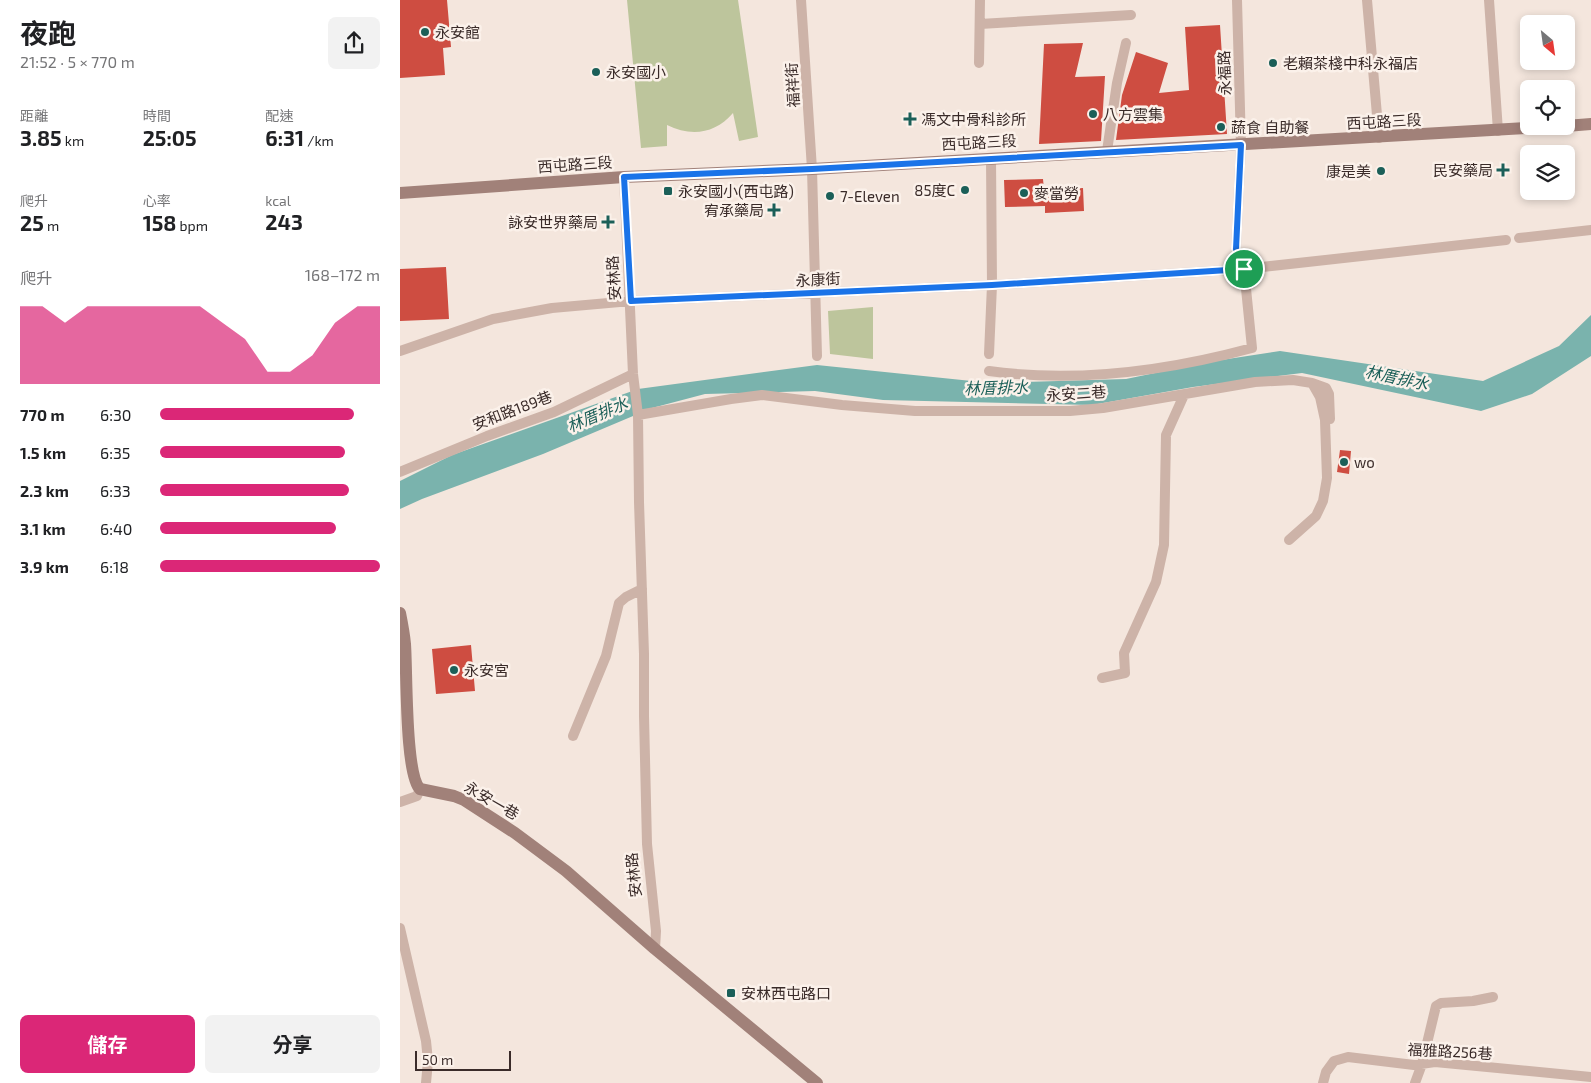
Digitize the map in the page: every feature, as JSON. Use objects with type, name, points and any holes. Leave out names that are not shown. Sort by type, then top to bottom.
[{"type":"street","name":"福祥街","points":[[801,0],[812,169],[817,356]]},
{"type":"street","points":[[979,63],[980,0]]},
{"type":"street","name":"永福路","points":[[989,371],[1022,375],[1086,376],[1163,366],[1227,355],[1252,348],[1244,269],[1236,249],[1241,145],[1237,0]]},
{"type":"street","points":[[1368,0],[1379,138]]},
{"type":"street","points":[[1489,0],[1498,131]]},
{"type":"street","points":[[980,24],[1131,15]]},
{"type":"street","points":[[1107,151],[1117,82],[1126,43]]},
{"type":"street","points":[[1575,125],[1591,124]]},
{"type":"street","name":"西屯路三段","points":[[400,193],[624,177],[812,169],[1520,129]]},
{"type":"street","points":[[989,354],[992,285],[991,158]]},
{"type":"street","name":"安林路","points":[[624,177],[633,376],[638,415],[647,844],[656,931],[656,949]]},
{"type":"street","points":[[1519,238],[1591,230]]},
{"type":"street","name":"永康街","points":[[400,351],[493,319],[552,308],[631,301],[992,285],[1244,269],[1506,240]]},
{"type":"street","name":"安和路189巷","points":[[400,472],[487,436],[554,412],[633,376]]},
{"type":"street","name":"永安二巷","points":[[638,415],[731,398],[762,395],[842,405],[915,410],[1070,411],[1104,408],[1255,382],[1293,380],[1312,383]]},
{"type":"street","points":[[1312,383],[1326,388],[1329,394],[1331,465]]},
{"type":"street","points":[[1289,540],[1316,516],[1323,501],[1326,478],[1325,420],[1320,397],[1312,383]]},
{"type":"street","points":[[1102,678],[1125,673],[1124,653],[1156,582],[1164,545],[1166,435],[1184,395]]},
{"type":"street","points":[[573,736],[606,656],[619,603],[642,589]]},
{"type":"street","points":[[400,613],[404,642],[412,770],[415,783],[420,789],[417,796],[400,802]]},
{"type":"street","name":"永安一巷","points":[[420,789],[464,800],[515,832],[566,871],[656,949]]},
{"type":"street","points":[[400,928],[426,1041],[428,1061],[426,1083]]},
{"type":"street","points":[[656,949],[817,1083]]},
{"type":"street","points":[[1415,1083],[1422,1064],[1436,1006],[1441,1003],[1473,1001],[1493,997]]},
{"type":"street","name":"福雅路256巷","points":[[1322,1083],[1326,1072],[1334,1061],[1348,1057],[1414,1065],[1435,1062],[1591,1077]]},
{"type":"green space","points":[[627,0],[738,0],[758,137],[739,141],[733,113],[718,125],[702,131],[685,131],[667,125],[667,146],[641,148]]},
{"type":"green space","points":[[873,307],[873,359],[830,354],[828,311]]},
{"type":"water","name":"林厝排水","points":[[1591,315],[1591,356],[1532,394],[1481,411],[1302,373],[1193,387],[1092,405],[883,400],[815,391],[705,394],[652,408],[543,454],[400,509],[400,481],[452,455],[638,389],[817,365],[991,383],[1126,379],[1208,362],[1280,351],[1483,381],[1559,346]]},
{"type":"building","name":"永安館","points":[[400,0],[447,0],[451,47],[443,48],[445,75],[400,78]]},
{"type":"building","points":[[1220,25],[1227,134],[1116,140],[1122,95],[1136,52],[1168,63],[1159,93],[1189,90],[1185,27]]},
{"type":"building","points":[[1083,43],[1075,77],[1105,76],[1101,141],[1039,144],[1044,44]]},
{"type":"building","points":[[1043,179],[1044,190],[1083,188],[1084,211],[1045,213],[1045,206],[1005,207],[1004,180]]},
{"type":"building","points":[[446,267],[449,319],[400,321],[400,269]]},
{"type":"building","name":"wo","points":[[1340,450],[1351,451],[1349,474],[1337,472]]},
{"type":"building","name":"永安宮","points":[[471,645],[475,691],[436,694],[432,649]]},
{"type":"place","name":"永安館","points":[[425,32]]},
{"type":"place","name":"老賴茶棧中科永福店","points":[[1273,63]]},
{"type":"place","name":"永安國小","points":[[596,72]]},
{"type":"place","name":"八方雲集","points":[[1093,114]]},
{"type":"place","name":"馮文中骨科診所","points":[[910,119]]},
{"type":"place","name":"蔬食 自助餐","points":[[1221,127]]},
{"type":"place","name":"民安藥局","points":[[1503,170]]},
{"type":"place","name":"康是美","points":[[1381,171]]},
{"type":"place","name":"85度C","points":[[965,190]]},
{"type":"place","name":"永安國小(西屯路)","points":[[668,191]]},
{"type":"place","name":"麥當勞","points":[[1024,193]]},
{"type":"place","name":"7-Eleven","points":[[830,196]]},
{"type":"place","name":"宥承藥局","points":[[774,210]]},
{"type":"place","name":"詠安世界藥局","points":[[608,222]]},
{"type":"place","name":"wo","points":[[1344,462]]},
{"type":"place","name":"永安宮","points":[[454,670]]},
{"type":"place","name":"安林西屯路口","points":[[731,993]]},
{"type":"route","points":[[1241,145],[1236,249],[1244,269],[992,285],[631,301],[624,177],[812,169],[1241,145]]}]
